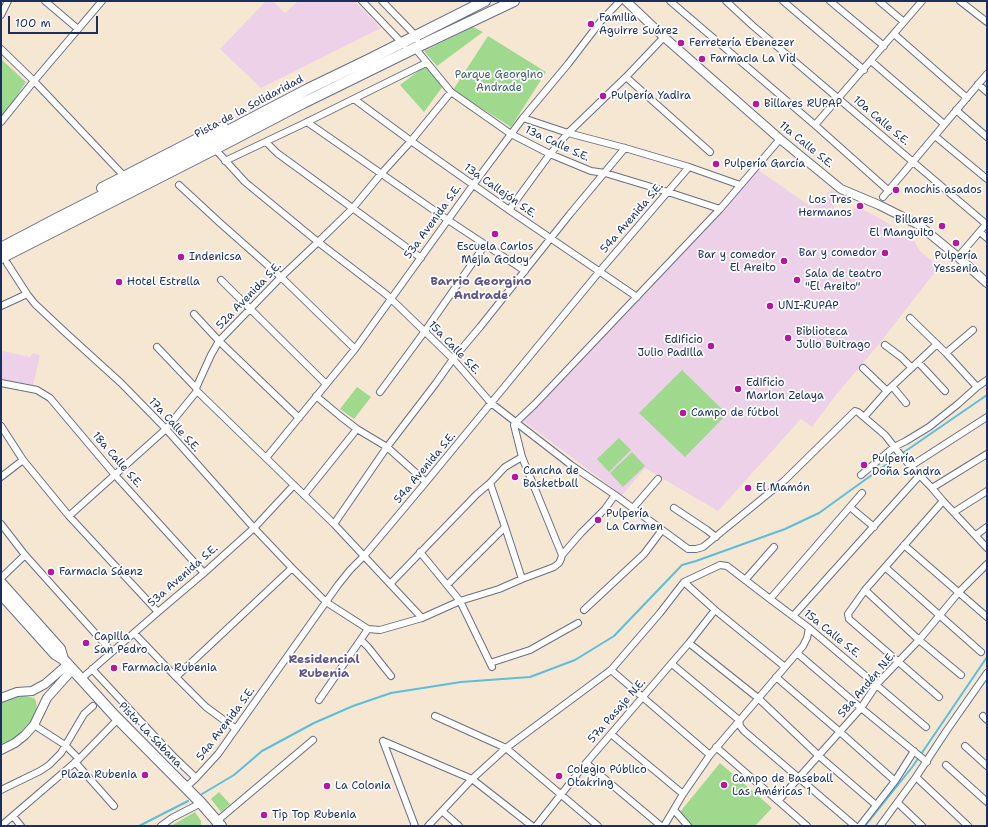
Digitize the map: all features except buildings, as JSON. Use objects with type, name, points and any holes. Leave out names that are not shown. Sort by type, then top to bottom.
[{"type":"main road","name":"Pista de la Solidaridad","points":[[27,240],[56,219],[308,89],[485,1]]},
{"type":"main road","name":"Pista de la Solidaridad","points":[[27,240],[198,158],[304,103],[514,1]]},
{"type":"main road","points":[[1,241],[124,176],[218,129],[229,124],[245,122]]},
{"type":"main road","name":"Pista de la Solidaridad","points":[[3,262],[144,192],[175,174],[198,158]]},
{"type":"main road","points":[[1,248],[27,240]]},
{"type":"main road","points":[[3,262],[27,240]]},
{"type":"main road","name":"Pista La Sabana","points":[[1,584],[60,649],[68,664]]},
{"type":"main road","name":"Pista La Sabana","points":[[1,594],[55,654],[68,664],[118,720],[201,803],[219,824]]},
{"type":"street","points":[[1,14],[8,1]]},
{"type":"street","points":[[45,1],[78,29]]},
{"type":"street","points":[[1,122],[102,1]]},
{"type":"street","points":[[363,1],[402,43],[415,48],[417,41],[416,36],[382,1]]},
{"type":"street","name":"53a Avenida S.E.","points":[[266,458],[356,349],[473,185],[523,118],[601,22],[620,1]]},
{"type":"street","name":"11a Calle S.E.","points":[[626,1],[664,37],[780,139],[841,189],[879,205],[919,225],[987,283]]},
{"type":"street","points":[[670,1],[889,191]]},
{"type":"street","name":"10a Calle S.E.","points":[[726,1],[987,224]]},
{"type":"street","points":[[783,1],[864,70]]},
{"type":"street","points":[[830,1],[884,46]]},
{"type":"street","points":[[879,1],[904,22]]},
{"type":"street","points":[[815,126],[922,1]]},
{"type":"street","points":[[960,1],[987,22]]},
{"type":"street","points":[[894,34],[967,98]]},
{"type":"street","points":[[509,210],[550,154],[568,133],[626,78],[664,37]]},
{"type":"street","name":"13a Calle S.E.","points":[[415,48],[426,63],[452,92],[511,134],[550,154],[591,171],[605,173],[720,209]]},
{"type":"street","points":[[1,49],[34,81],[124,176]]},
{"type":"street","points":[[871,61],[944,124]]},
{"type":"street","points":[[225,160],[266,142],[426,63]]},
{"type":"street","points":[[883,197],[987,74]]},
{"type":"street","points":[[626,78],[710,152]]},
{"type":"street","points":[[978,84],[987,92]]},
{"type":"street","name":"52a Avenida S.E.","points":[[69,516],[166,429],[197,390],[211,355],[219,341],[281,277],[352,208],[452,92]]},
{"type":"street","name":"13a Callejón S.E.","points":[[354,99],[473,185],[637,297]]},
{"type":"street","points":[[956,110],[987,137]]},
{"type":"street","points":[[523,118],[568,133],[690,167],[740,185]]},
{"type":"street","points":[[307,122],[485,246],[525,271]]},
{"type":"street","points":[[935,136],[987,179]]},
{"type":"street","points":[[562,555],[522,457],[514,425],[720,209],[780,139]]},
{"type":"street","points":[[266,142],[277,153],[421,258]]},
{"type":"street","points":[[334,524],[387,447],[436,383],[452,358],[480,327],[625,148]]},
{"type":"street","name":"15a Calle S.E.","points":[[215,149],[245,182],[391,300],[425,331],[452,358],[491,403],[571,465],[615,495],[688,549],[703,547],[716,537]]},
{"type":"street","name":"54a Avenida S.E.","points":[[185,788],[218,754],[350,570],[364,556],[426,482],[599,272],[690,167]]},
{"type":"street","points":[[179,185],[218,222],[281,277],[356,349]]},
{"type":"street","points":[[958,257],[987,224]]},
{"type":"street","points":[[980,232],[987,238]]},
{"type":"street","points":[[380,392],[485,246]]},
{"type":"street","name":"17a Calle S.E.","points":[[3,262],[35,304],[121,383],[166,429],[254,528],[292,568],[326,602],[368,629]]},
{"type":"street","points":[[221,280],[326,384]]},
{"type":"street","points":[[1,306],[27,294]]},
{"type":"street","points":[[194,314],[219,341],[298,418]]},
{"type":"street","points":[[910,318],[946,353],[977,387]]},
{"type":"street","points":[[946,353],[973,330]]},
{"type":"street","points":[[864,417],[889,389],[937,344]]},
{"type":"street","points":[[885,345],[901,357],[912,368]]},
{"type":"street","points":[[157,347],[197,390],[334,524],[422,618]]},
{"type":"street","points":[[918,362],[945,391]]},
{"type":"street","points":[[863,368],[906,403]]},
{"type":"street","points":[[861,475],[896,450],[906,440],[929,427],[987,380]]},
{"type":"street","name":"18a Calle S.E.","points":[[1,384],[37,390],[50,398],[115,475],[204,573]]},
{"type":"street","points":[[316,396],[357,429],[387,447],[426,482]]},
{"type":"street","points":[[674,508],[716,537],[785,480],[855,411],[885,435],[919,476],[932,488],[987,548]]},
{"type":"street","points":[[910,466],[987,417]]},
{"type":"street","points":[[1,426],[23,460],[69,516],[158,612]]},
{"type":"street","points":[[304,495],[357,429]]},
{"type":"street","points":[[932,488],[987,454]]},
{"type":"street","points":[[390,584],[505,467],[522,457]]},
{"type":"street","points":[[1,477],[23,460]]},
{"type":"street","points":[[793,616],[919,476]]},
{"type":"street","points":[[633,508],[658,479]]},
{"type":"street","points":[[490,483],[522,579]]},
{"type":"street","name":"53a Avenida S.E.","points":[[81,679],[254,528],[294,485]]},
{"type":"street","points":[[954,512],[987,491]]},
{"type":"street","points":[[770,600],[862,493]]},
{"type":"street","points":[[318,700],[368,629],[380,630],[422,618],[460,601],[499,589],[554,567],[581,533],[606,509],[615,495]]},
{"type":"street","points":[[939,697],[849,618],[848,614],[865,590],[943,501]]},
{"type":"street","points":[[850,507],[874,527]]},
{"type":"street","points":[[1,524],[25,555],[112,652]]},
{"type":"street","points":[[447,585],[505,527]]},
{"type":"street","points":[[976,535],[987,527]]},
{"type":"street","points":[[584,610],[644,554],[662,530]]},
{"type":"street","points":[[904,545],[987,617]]},
{"type":"street","points":[[746,580],[774,546]]},
{"type":"street","points":[[420,552],[460,601],[491,665],[530,650],[578,623]]},
{"type":"street","points":[[1,578],[25,555]]},
{"type":"street","name":"58a Andén N.E.","points":[[778,801],[861,708],[877,684],[919,640],[959,592],[987,564]]},
{"type":"street","name":"15a Calle S.E.","points":[[684,582],[720,565],[727,566],[809,628],[926,727]]},
{"type":"street","points":[[176,677],[292,568]]},
{"type":"street","points":[[884,568],[981,652]]},
{"type":"street","points":[[428,826],[472,779],[506,748],[611,670],[684,582],[714,610],[785,667]]},
{"type":"street","points":[[865,590],[919,640],[961,675]]},
{"type":"street","name":"57a Pasaje N.E.","points":[[536,826],[586,763],[672,664],[714,610]]},
{"type":"street","points":[[586,763],[662,826],[716,747],[803,646],[807,638],[809,628]]},
{"type":"street","points":[[134,633],[206,707],[236,729]]},
{"type":"street","points":[[361,640],[391,676]]},
{"type":"street","points":[[689,643],[758,698],[819,756],[876,805]]},
{"type":"street","points":[[797,654],[924,760]]},
{"type":"street","points":[[1,698],[17,692],[32,691],[45,684],[68,664]]},
{"type":"street","points":[[1,750],[25,736],[34,725],[44,704],[68,664]]},
{"type":"street","points":[[672,664],[739,720],[740,726],[744,731],[855,826]]},
{"type":"street","points":[[92,669],[174,758],[196,778]]},
{"type":"street","points":[[611,670],[710,755]]},
{"type":"street","points":[[880,826],[916,777],[924,760],[987,673]]},
{"type":"street","points":[[776,677],[895,781]]},
{"type":"street","points":[[32,691],[44,704]]},
{"type":"street","points":[[1,790],[44,768],[57,757],[84,714],[92,706]]},
{"type":"street","points":[[435,716],[506,748],[598,826]]},
{"type":"street","points":[[1,826],[77,760],[118,720]]},
{"type":"street","points":[[34,725],[65,745],[114,806]]},
{"type":"street","points":[[611,734],[683,794]]},
{"type":"street","points":[[219,824],[313,740]]},
{"type":"street","points":[[415,826],[383,741],[472,779],[532,826]]},
{"type":"street","points":[[965,746],[987,766]]},
{"type":"street","points":[[716,747],[807,826]]},
{"type":"street","points":[[860,826],[895,781],[915,752]]},
{"type":"street","points":[[946,765],[987,802]]},
{"type":"street","points":[[916,777],[968,826]]},
{"type":"street","points":[[161,826],[172,818],[201,803]]},
{"type":"street","points":[[898,803],[922,826]]},
{"type":"street","points":[[674,810],[688,826]]},
{"type":"street","points":[[442,811],[458,826]]},
{"type":"street","points":[[13,816],[21,826]]},
{"type":"shaded area","points":[[266,1],[273,1],[285,13],[298,1],[354,1],[381,28],[261,88],[220,49]]},
{"type":"shaded area","name":"UNI-RUPAP","points":[[758,170],[813,208],[832,189],[837,193],[834,209],[849,215],[853,208],[866,211],[886,222],[914,241],[920,251],[939,267],[812,427],[801,419],[718,511],[645,468],[622,495],[522,420]]},
{"type":"shaded area","points":[[3,351],[30,357],[33,353],[40,355],[33,386],[1,379],[1,358]]},
{"type":"green space","points":[[473,27],[483,32],[437,66],[424,51]]},
{"type":"green space","name":"Parque Georgino Andrade","points":[[488,36],[546,72],[511,127],[453,90]]},
{"type":"green space","points":[[1,59],[26,82],[2,118],[1,117]]},
{"type":"green space","points":[[425,66],[443,86],[424,112],[400,85]]},
{"type":"green space","name":"Campo de fútbol","points":[[682,370],[727,414],[685,457],[639,413]]},
{"type":"green space","points":[[357,387],[371,397],[354,419],[340,409]]},
{"type":"green space","points":[[619,438],[631,450],[609,472],[597,459]]},
{"type":"green space","points":[[632,452],[645,466],[623,487],[610,473]]},
{"type":"green space","points":[[18,696],[34,698],[36,701],[37,712],[29,726],[15,738],[1,744],[1,703]]},
{"type":"green space","name":"Campo de Baseball Las Américas 1","points":[[720,763],[772,808],[755,826],[692,826],[680,812]]},
{"type":"green space","points":[[219,792],[230,804],[221,812],[211,799]]},
{"type":"green space","points":[[195,812],[201,821],[201,826],[171,826]]},
{"type":"waterway","points":[[202,794],[234,775],[262,751],[314,723],[353,706],[391,693],[461,682],[530,677],[575,660],[614,636],[682,565],[785,529],[819,513],[987,395]]},
{"type":"waterway","points":[[865,826],[913,766],[987,657]]},
{"type":"waterway","points":[[139,826],[188,801]]},
{"type":"place","name":"Familia Aguirre Suárez","points":[[591,24]]},
{"type":"place","name":"Ferretería Ebenezer","points":[[681,43]]},
{"type":"place","name":"Farmacia La Vid","points":[[702,59]]},
{"type":"place","name":"Pulpería Yadira","points":[[603,96]]},
{"type":"place","name":"Billares RUPAP","points":[[756,104]]},
{"type":"place","name":"Pulpería García","points":[[716,164]]},
{"type":"place","name":"mochis asados","points":[[896,190]]},
{"type":"place","name":"Los Tres Hermanos","points":[[860,206]]},
{"type":"place","name":"Billares El Manguito","points":[[942,226]]},
{"type":"place","name":"Escuela Carlos Mejia Godoy","points":[[495,234]]},
{"type":"place","name":"Pulpería Yessenia","points":[[956,243]]},
{"type":"place","name":"Bar y comedor","points":[[885,253]]},
{"type":"place","name":"Indenicsa","points":[[181,257]]},
{"type":"place","name":"Bar y comedor El Areito","points":[[784,261]]},
{"type":"place","name":"Sala de teatro \"El Areito\"","points":[[797,280]]},
{"type":"place","name":"Hotel Estrella","points":[[119,282]]},
{"type":"place","name":"UNI-RUPAP","points":[[770,306]]},
{"type":"place","name":"Biblioteca Julio Buitrago","points":[[788,338]]},
{"type":"place","name":"Edificio Julio Padilla","points":[[711,346]]},
{"type":"place","name":"Edificio Marlon Zelaya","points":[[738,389]]},
{"type":"place","name":"Campo de fútbol","points":[[683,413]]},
{"type":"place","name":"Pulpería Doña Sandra","points":[[864,465]]},
{"type":"place","name":"Cancha de Basketball","points":[[515,477]]},
{"type":"place","name":"El Mamón","points":[[748,488]]},
{"type":"place","name":"Pulpería La Carmen","points":[[598,520]]},
{"type":"place","name":"Farmacia Sáenz","points":[[51,572]]},
{"type":"place","name":"Capilla San Pedro","points":[[86,643]]},
{"type":"place","name":"Farmacia Rubenia","points":[[114,668]]},
{"type":"place","name":"Plaza Rubenia","points":[[145,775]]},
{"type":"place","name":"Colegio Público Otakring","points":[[559,776]]},
{"type":"place","name":"Campo de Baseball Las Américas 1","points":[[724,785]]},
{"type":"place","name":"La Colonia","points":[[327,786]]},
{"type":"place","name":"Tip Top Rubenia","points":[[264,815]]},
{"type":"district","name":"Barrio Georgino Andrade","points":[[481,289]]},
{"type":"district","name":"Residencial Rubenia","points":[[324,667]]}]
